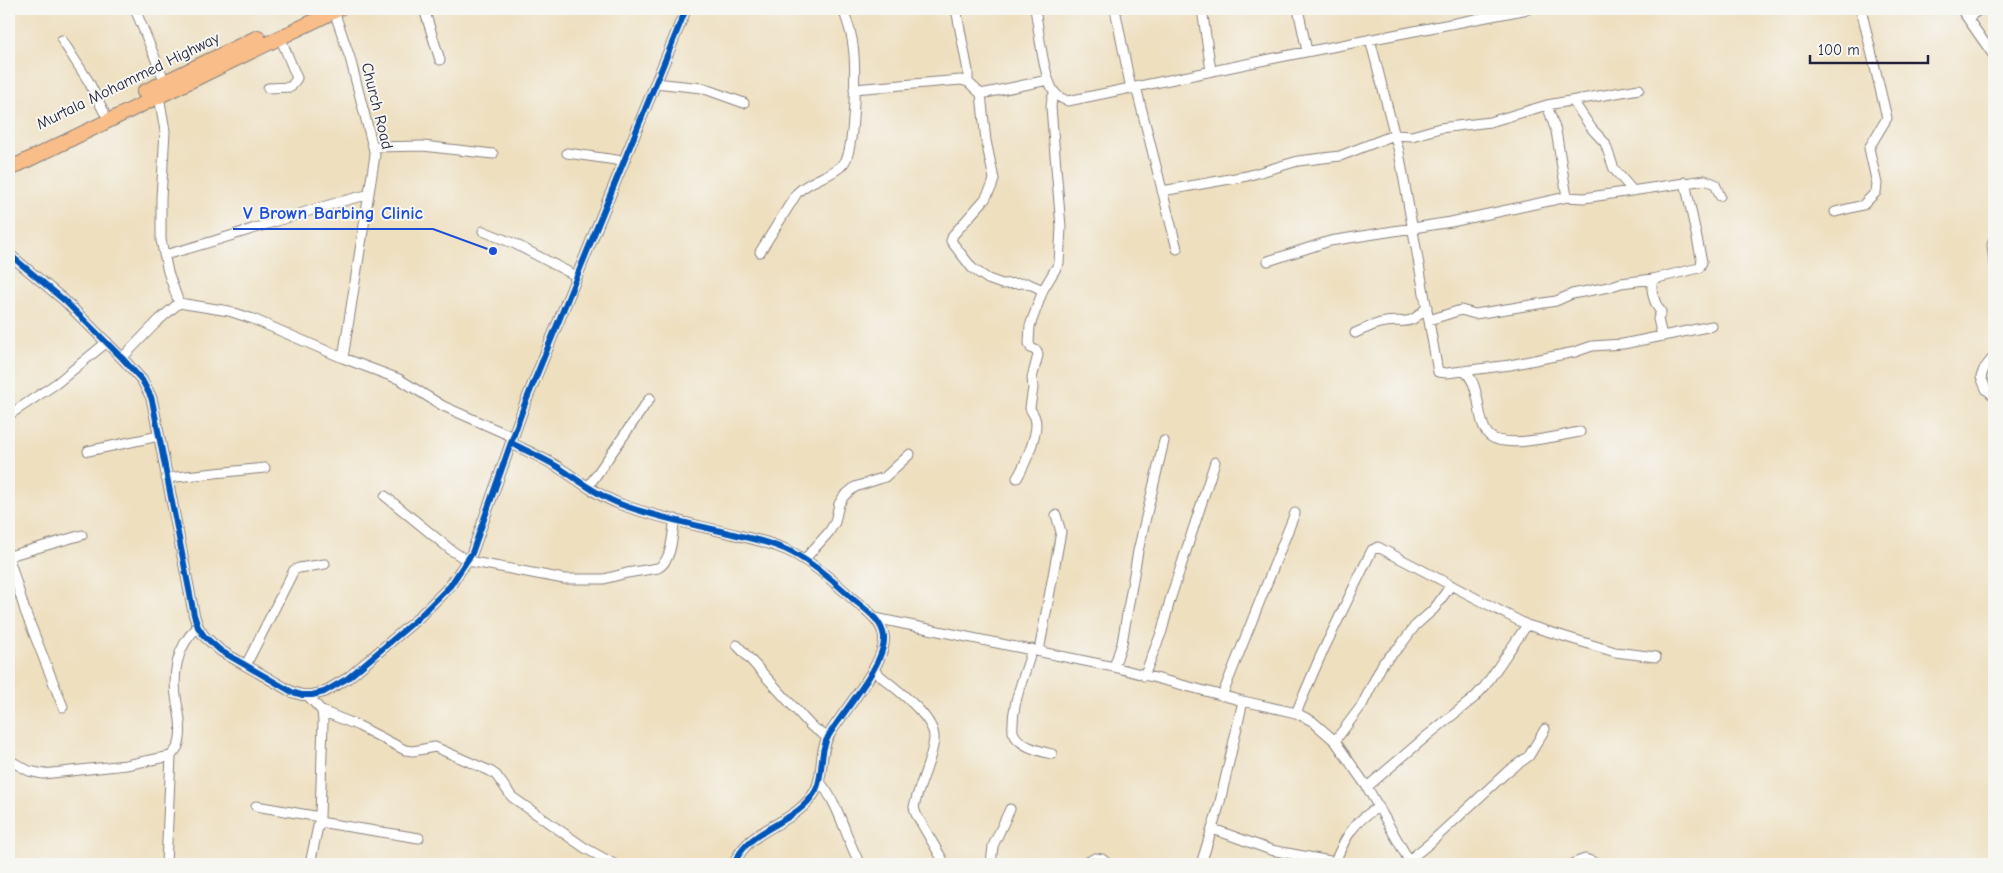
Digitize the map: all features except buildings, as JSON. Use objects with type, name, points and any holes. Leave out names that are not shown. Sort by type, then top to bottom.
[{"type":"highway","name":"Murtala Mohammed Highway","points":[[9,158],[317,9]]},
{"type":"highway","points":[[9,169],[336,10]]},
{"type":"street","points":[[135,9],[165,82]]},
{"type":"street","points":[[424,9],[440,60]]},
{"type":"street","points":[[760,252],[797,193],[804,186],[837,169],[847,159],[850,152],[854,89],[853,45],[843,9]]},
{"type":"street","points":[[956,9],[968,71],[968,82]]},
{"type":"street","points":[[1035,9],[1048,80],[1055,93],[1068,101],[1307,51],[1528,9]]},
{"type":"street","points":[[1114,9],[1177,250]]},
{"type":"street","points":[[1202,9],[1211,71]]},
{"type":"street","points":[[1298,9],[1307,51]]},
{"type":"street","points":[[1835,212],[1863,205],[1876,192],[1869,148],[1886,118],[1861,9]]},
{"type":"street","points":[[1961,9],[1994,56]]},
{"type":"street","points":[[1968,18],[1980,9]]},
{"type":"street","name":"Church Road","points":[[336,10],[374,147],[374,163],[367,196],[343,358]]},
{"type":"street","points":[[9,254],[65,301],[107,342],[147,388],[153,405],[166,478],[198,627],[221,651],[292,692],[307,695],[324,692],[348,678],[429,606],[450,586],[468,561],[512,440],[576,276],[656,83],[684,10]]},
{"type":"street","points":[[268,88],[291,87],[298,78],[280,37]]},
{"type":"street","points":[[1370,39],[1399,152],[1414,228],[1438,372],[1464,371],[1510,365],[1575,352],[1592,346],[1623,344],[1712,326]]},
{"type":"street","points":[[62,40],[85,76],[104,112]]},
{"type":"street","points":[[854,89],[961,80],[968,82],[981,94],[986,141],[994,179],[985,199],[953,235],[951,241],[972,268],[988,279],[1002,284],[1027,283],[1043,290]]},
{"type":"street","points":[[981,94],[1048,80]]},
{"type":"street","points":[[656,83],[702,88],[744,103]]},
{"type":"street","points":[[1162,191],[1247,176],[1317,157],[1340,156],[1394,135],[1412,136],[1440,128],[1490,122],[1547,105],[1639,89]]},
{"type":"street","points":[[1017,478],[1025,466],[1036,424],[1036,418],[1030,408],[1033,375],[1038,353],[1031,348],[1028,335],[1043,290],[1059,263],[1061,227],[1051,107],[1052,98],[1055,93]]},
{"type":"street","points":[[159,96],[166,131],[161,205],[161,240],[168,272],[179,303]]},
{"type":"street","points":[[1573,101],[1592,129],[1605,142],[1614,168],[1633,190]]},
{"type":"street","points":[[1547,105],[1556,131],[1567,197]]},
{"type":"street","points":[[374,147],[423,146],[493,154]]},
{"type":"street","points":[[567,153],[623,160]]},
{"type":"street","points":[[1268,262],[1319,243],[1414,228],[1567,197],[1584,198],[1705,180],[1715,184],[1720,196]]},
{"type":"street","points":[[1429,320],[1461,310],[1475,314],[1556,301],[1572,294],[1609,287],[1620,282],[1653,279],[1695,270],[1702,265],[1685,182]]},
{"type":"street","points":[[164,255],[211,243],[327,204],[367,196]]},
{"type":"street","points":[[483,231],[515,244],[576,276]]},
{"type":"street","points":[[1994,238],[1992,244],[1994,262]]},
{"type":"street","points":[[1653,279],[1651,289],[1656,307],[1661,312],[1658,319],[1662,336]]},
{"type":"street","points":[[122,358],[158,320],[179,303],[229,311],[253,319],[343,358],[399,378],[443,406],[512,440],[544,458],[588,487],[621,504],[762,541],[792,552],[849,594],[875,618],[882,629],[884,639],[882,652],[873,670],[827,737],[819,782],[811,797],[802,808],[745,845],[734,864]]},
{"type":"street","points":[[1355,334],[1380,323],[1411,321],[1427,307]]},
{"type":"street","points":[[9,415],[58,383],[107,342]]},
{"type":"street","points":[[1994,356],[1984,369],[1981,377],[1986,389],[1994,396]]},
{"type":"street","points":[[1464,371],[1473,381],[1482,424],[1486,433],[1498,442],[1511,443],[1580,432]]},
{"type":"street","points":[[588,487],[650,398]]},
{"type":"street","points":[[88,451],[159,436]]},
{"type":"street","points":[[1114,667],[1122,643],[1138,551],[1164,442]]},
{"type":"street","points":[[804,560],[830,532],[835,522],[839,504],[844,496],[855,487],[885,477],[910,454]]},
{"type":"street","points":[[1144,676],[1162,631],[1170,600],[1215,462]]},
{"type":"street","points":[[166,478],[265,468]]},
{"type":"street","points":[[385,496],[446,546],[468,561],[564,579],[613,577],[663,565],[668,557],[675,519]]},
{"type":"street","points":[[1222,696],[1295,513]]},
{"type":"street","points":[[1052,754],[1024,744],[1015,738],[1013,732],[1018,689],[1036,650],[1060,532],[1056,515]]},
{"type":"street","points":[[63,707],[25,611],[9,557],[82,534]]},
{"type":"street","points":[[1296,713],[1320,657],[1372,550],[1381,547],[1526,625],[1614,652],[1656,657]]},
{"type":"street","points":[[246,665],[294,570],[325,564]]},
{"type":"street","points":[[1335,742],[1362,705],[1383,663],[1400,646],[1415,626],[1434,610],[1451,585]]},
{"type":"street","points":[[875,618],[945,634],[1036,650],[1114,667],[1222,696],[1296,713],[1312,721],[1335,742],[1368,787],[1410,862],[1508,770],[1529,756],[1545,729]]},
{"type":"street","points":[[1368,787],[1474,698],[1485,686],[1526,625]]},
{"type":"street","points":[[166,864],[171,756],[178,746],[180,726],[175,685],[176,666],[184,642],[198,627]]},
{"type":"street","points":[[737,646],[805,719],[827,737]]},
{"type":"street","points":[[873,670],[921,712],[932,728],[934,741],[914,806],[916,814],[945,864]]},
{"type":"street","points":[[307,695],[322,711],[359,726],[405,750],[413,751],[435,747],[490,771],[496,775],[512,797],[585,848],[614,864]]},
{"type":"street","points":[[1202,864],[1219,806],[1243,701]]},
{"type":"street","points":[[310,864],[319,820],[322,711]]},
{"type":"street","points":[[9,760],[29,771],[43,774],[126,765],[171,756]]},
{"type":"street","points":[[819,782],[829,793],[835,804],[846,835],[860,864]]},
{"type":"street","points":[[256,806],[319,820],[419,838]]},
{"type":"street","points":[[1213,829],[1271,850],[1334,863],[1351,829],[1379,807]]},
{"type":"street","points":[[991,864],[993,846],[1010,808]]},
{"type":"street","points":[[1084,864],[1095,858],[1102,859],[1108,864]]},
{"type":"street","points":[[1572,864],[1585,860],[1594,862]]},
{"type":"cycle path","points":[[9,254],[65,301],[122,358],[142,380],[151,397],[194,615],[198,627],[204,636],[221,651],[292,692],[302,695],[324,692],[348,678],[416,620],[450,586],[472,553],[524,406],[686,9]]},
{"type":"cycle path","points":[[511,443],[552,464],[596,492],[620,504],[664,518],[760,541],[791,552],[832,580],[877,620],[880,625],[884,637],[883,648],[871,674],[826,741],[816,790],[797,811],[751,841],[741,851],[734,864]]},
{"type":"place","name":"V Brown Barbing Clinic","points":[[493,251]]}]
